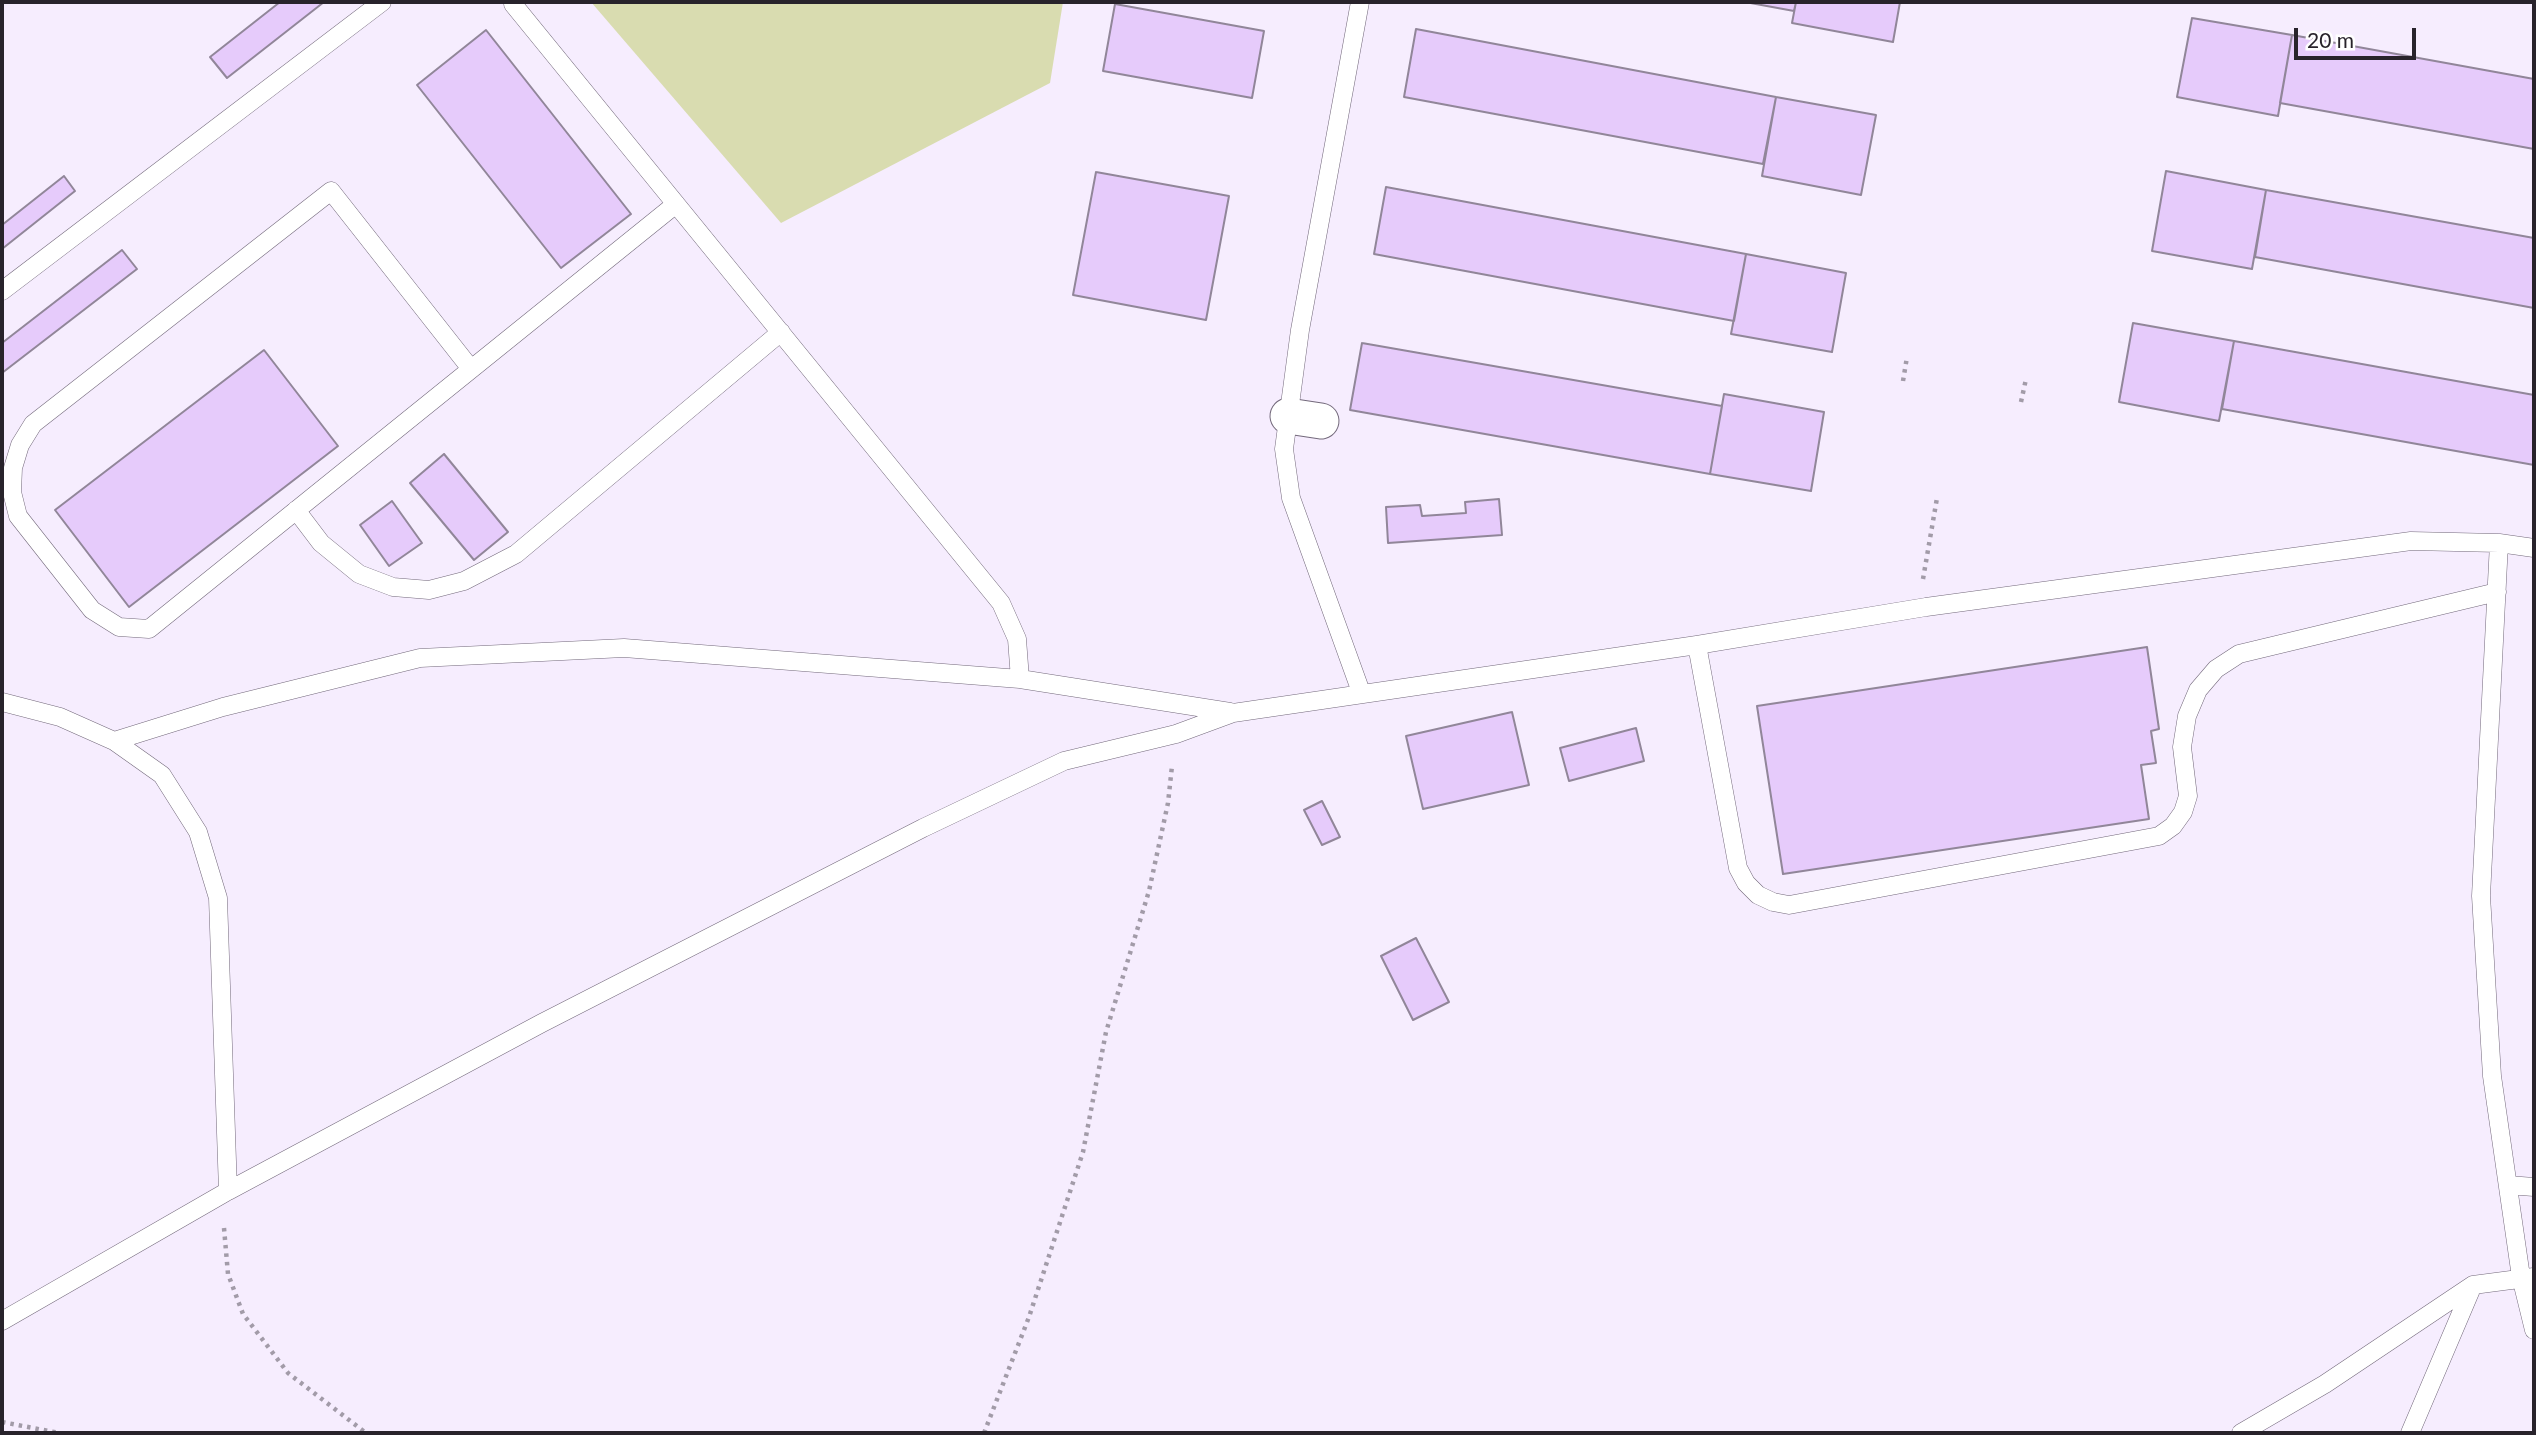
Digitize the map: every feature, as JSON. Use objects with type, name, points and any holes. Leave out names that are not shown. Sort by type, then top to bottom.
[{"type":"lane","points":[[2,291],[382,2]]},
{"type":"lane","points":[[1360,2],[1300,330],[1305,418],[1284,449],[1292,498],[1361,692]]},
{"type":"lane","points":[[513,4],[1001,603],[1017,639],[1020,679]]},
{"type":"lane","points":[[471,369],[331,191],[33,424],[20,445],[13,468],[12,492],[18,516],[93,610],[105,621],[134,631],[149,629],[676,204]]},
{"type":"lane","points":[[296,510],[321,543],[359,574],[393,587],[429,590],[464,581],[516,554],[781,332]]},
{"type":"lane","points":[[2,1321],[228,1191],[542,1023],[923,828],[1063,761],[1176,734],[1233,713],[1361,692],[1697,645],[1926,607],[2411,541],[2499,543],[2534,548]]},
{"type":"lane","points":[[2499,543],[2481,896],[2492,1076],[2508,1185],[2528,1277],[2534,1330]]},
{"type":"lane","points":[[1697,645],[1738,868],[1758,895],[1773,902],[1790,905],[2159,836],[2173,826],[2183,812],[2188,796],[2182,747],[2187,716],[2198,690],[2216,669],[2239,654],[2497,592]]},
{"type":"lane","points":[[114,741],[223,707],[420,658],[624,648],[1020,679],[1233,713]]},
{"type":"lane","points":[[2,702],[60,717],[114,741],[162,775],[198,832],[218,898],[228,1191]]},
{"type":"lane","points":[[2508,1185],[2534,1187]]},
{"type":"lane","points":[[2241,1433],[2325,1384],[2473,1284],[2528,1277]]},
{"type":"lane","points":[[2410,1433],[2473,1284]]},
{"type":"path","points":[[1903,381],[1907,357]]},
{"type":"path","points":[[2021,402],[2026,379]]},
{"type":"path","points":[[1926,607],[1922,588],[1937,498]]},
{"type":"path","points":[[984,1433],[1033,1304],[1083,1152],[1106,1032],[1149,891],[1168,803],[1176,734]]},
{"type":"path","points":[[228,1191],[223,1233],[228,1274],[243,1314],[288,1373],[366,1433]]},
{"type":"path","points":[[2,1422],[59,1433]]},
{"type":"green space","points":[[591,2],[1063,2],[1050,83],[781,223]]},
{"type":"building","points":[[280,2],[324,2],[227,78],[210,57]]},
{"type":"building","points":[[1745,2],[1796,2],[1794,11]]},
{"type":"building","points":[[1796,2],[1900,2],[1893,42],[1792,23]]},
{"type":"building","points":[[1115,4],[1264,31],[1252,98],[1103,71]]},
{"type":"building","points":[[2192,18],[2292,35],[2278,116],[2177,97]]},
{"type":"building","points":[[1416,29],[1776,97],[1763,164],[1404,97]]},
{"type":"building","points":[[486,30],[631,214],[561,268],[417,85]]},
{"type":"building","points":[[2292,35],[2534,79],[2534,149],[2280,103]]},
{"type":"building","points":[[1776,97],[1876,115],[1861,195],[1762,176]]},
{"type":"building","points":[[2166,171],[2266,190],[2252,269],[2152,251]]},
{"type":"building","points":[[1096,172],[1229,196],[1206,320],[1073,295]]},
{"type":"building","points":[[64,176],[75,191],[2,249],[2,225]]},
{"type":"building","points":[[1386,187],[1746,254],[1734,321],[1374,254]]},
{"type":"building","points":[[2266,190],[2534,238],[2534,308],[2255,257]]},
{"type":"building","points":[[122,250],[137,269],[2,373],[2,343]]},
{"type":"building","points":[[1746,254],[1846,273],[1832,352],[1731,334]]},
{"type":"building","points":[[2133,323],[2234,341],[2219,421],[2119,402]]},
{"type":"building","points":[[2234,341],[2534,395],[2534,465],[2222,409]]},
{"type":"building","points":[[1362,343],[1722,406],[1710,474],[1350,410]]},
{"type":"building","points":[[264,350],[338,446],[129,607],[55,510]]},
{"type":"building","points":[[1724,394],[1824,412],[1811,491],[1710,474]]},
{"type":"building","points":[[444,454],[508,532],[474,560],[410,483]]},
{"type":"building","points":[[1499,499],[1502,535],[1388,543],[1386,507],[1420,505],[1422,516],[1466,513],[1465,502]]},
{"type":"building","points":[[392,501],[422,543],[389,566],[360,525]]},
{"type":"building","points":[[2147,647],[2159,729],[2151,731],[2156,763],[2141,765],[2149,819],[1783,874],[1757,706]]},
{"type":"building","points":[[1512,712],[1529,785],[1423,809],[1406,736]]},
{"type":"building","points":[[1636,728],[1644,761],[1569,781],[1560,748]]},
{"type":"building","points":[[1322,801],[1340,837],[1322,845],[1304,810]]},
{"type":"building","points":[[1416,938],[1449,1002],[1413,1020],[1381,956]]}]
